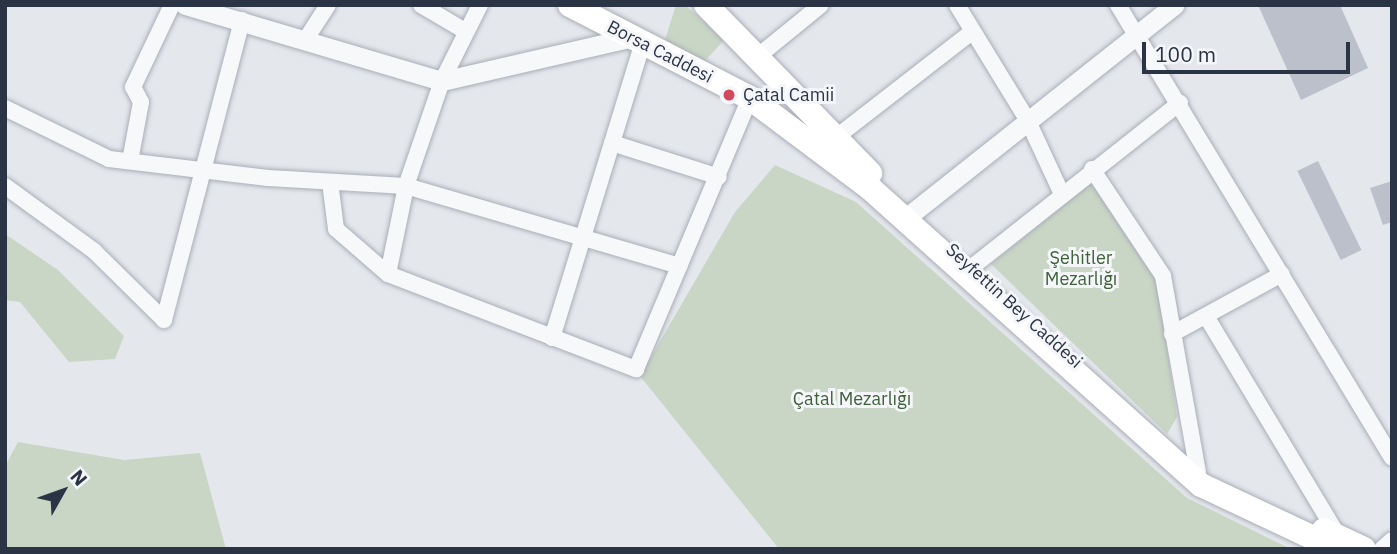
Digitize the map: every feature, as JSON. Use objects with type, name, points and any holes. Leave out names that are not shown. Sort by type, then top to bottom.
[{"type":"main road","name":"Borsa Caddesi","points":[[570,5],[750,98]]},
{"type":"main road","name":"Seyfettin Bey Caddesi","points":[[706,5],[764,64],[829,144],[1201,485],[1338,543],[1364,549]]},
{"type":"main road","points":[[750,98],[771,83],[764,64]]},
{"type":"main road","name":"Seyfettin Bey Caddesi","points":[[750,98],[829,144]]},
{"type":"main road","name":"Seyfettin Bey Caddesi","points":[[909,216],[972,267],[1198,472],[1338,543]]},
{"type":"street","points":[[130,161],[141,102],[133,88],[172,5]]},
{"type":"street","points":[[185,5],[213,8],[242,20],[442,81],[637,40],[611,143],[552,338]]},
{"type":"street","points":[[306,39],[328,5]]},
{"type":"street","points":[[421,5],[465,31]]},
{"type":"street","points":[[388,274],[406,186],[442,81],[480,5]]},
{"type":"street","points":[[764,64],[821,5]]},
{"type":"street","points":[[957,5],[1028,121],[1061,192]]},
{"type":"street","points":[[1118,5],[1180,103],[1392,458]]},
{"type":"street","points":[[909,216],[1174,5]]},
{"type":"street","points":[[5,186],[94,251],[164,320],[199,171],[242,20]]},
{"type":"street","points":[[829,144],[972,32]]},
{"type":"street","points":[[330,182],[336,229],[388,274],[636,369],[750,98]]},
{"type":"street","points":[[972,267],[1061,192],[1180,103]]},
{"type":"street","points":[[5,108],[109,159],[199,171],[406,186],[583,235],[680,267]]},
{"type":"street","points":[[611,143],[719,177]]},
{"type":"street","points":[[1092,169],[1163,276],[1198,472]]},
{"type":"street","points":[[1172,334],[1282,274]]},
{"type":"street","points":[[1206,316],[1338,543]]},
{"type":"street","points":[[1382,549],[1392,540]]},
{"type":"green space","points":[[676,5],[685,5],[724,40],[704,62],[665,40]]},
{"type":"green space","name":"Çatal Mezarlığı","points":[[775,165],[856,202],[1187,498],[1291,549],[779,549],[640,376],[735,212]]},
{"type":"green space","name":"Şehitler Mezarlığı","points":[[1092,182],[1157,276],[1177,417],[1167,434],[991,264]]},
{"type":"green space","points":[[5,234],[58,270],[124,336],[115,359],[69,362],[20,302],[5,300]]},
{"type":"green space","points":[[18,442],[124,460],[200,453],[226,549],[5,549],[5,466]]},
{"type":"building","points":[[1258,5],[1340,5],[1368,68],[1301,100]]},
{"type":"building","points":[[1318,161],[1361,250],[1341,260],[1297,171]]},
{"type":"building","points":[[1392,181],[1392,222],[1383,225],[1370,188]]},
{"type":"place","name":"Çatal Camii","points":[[729,95]]}]
